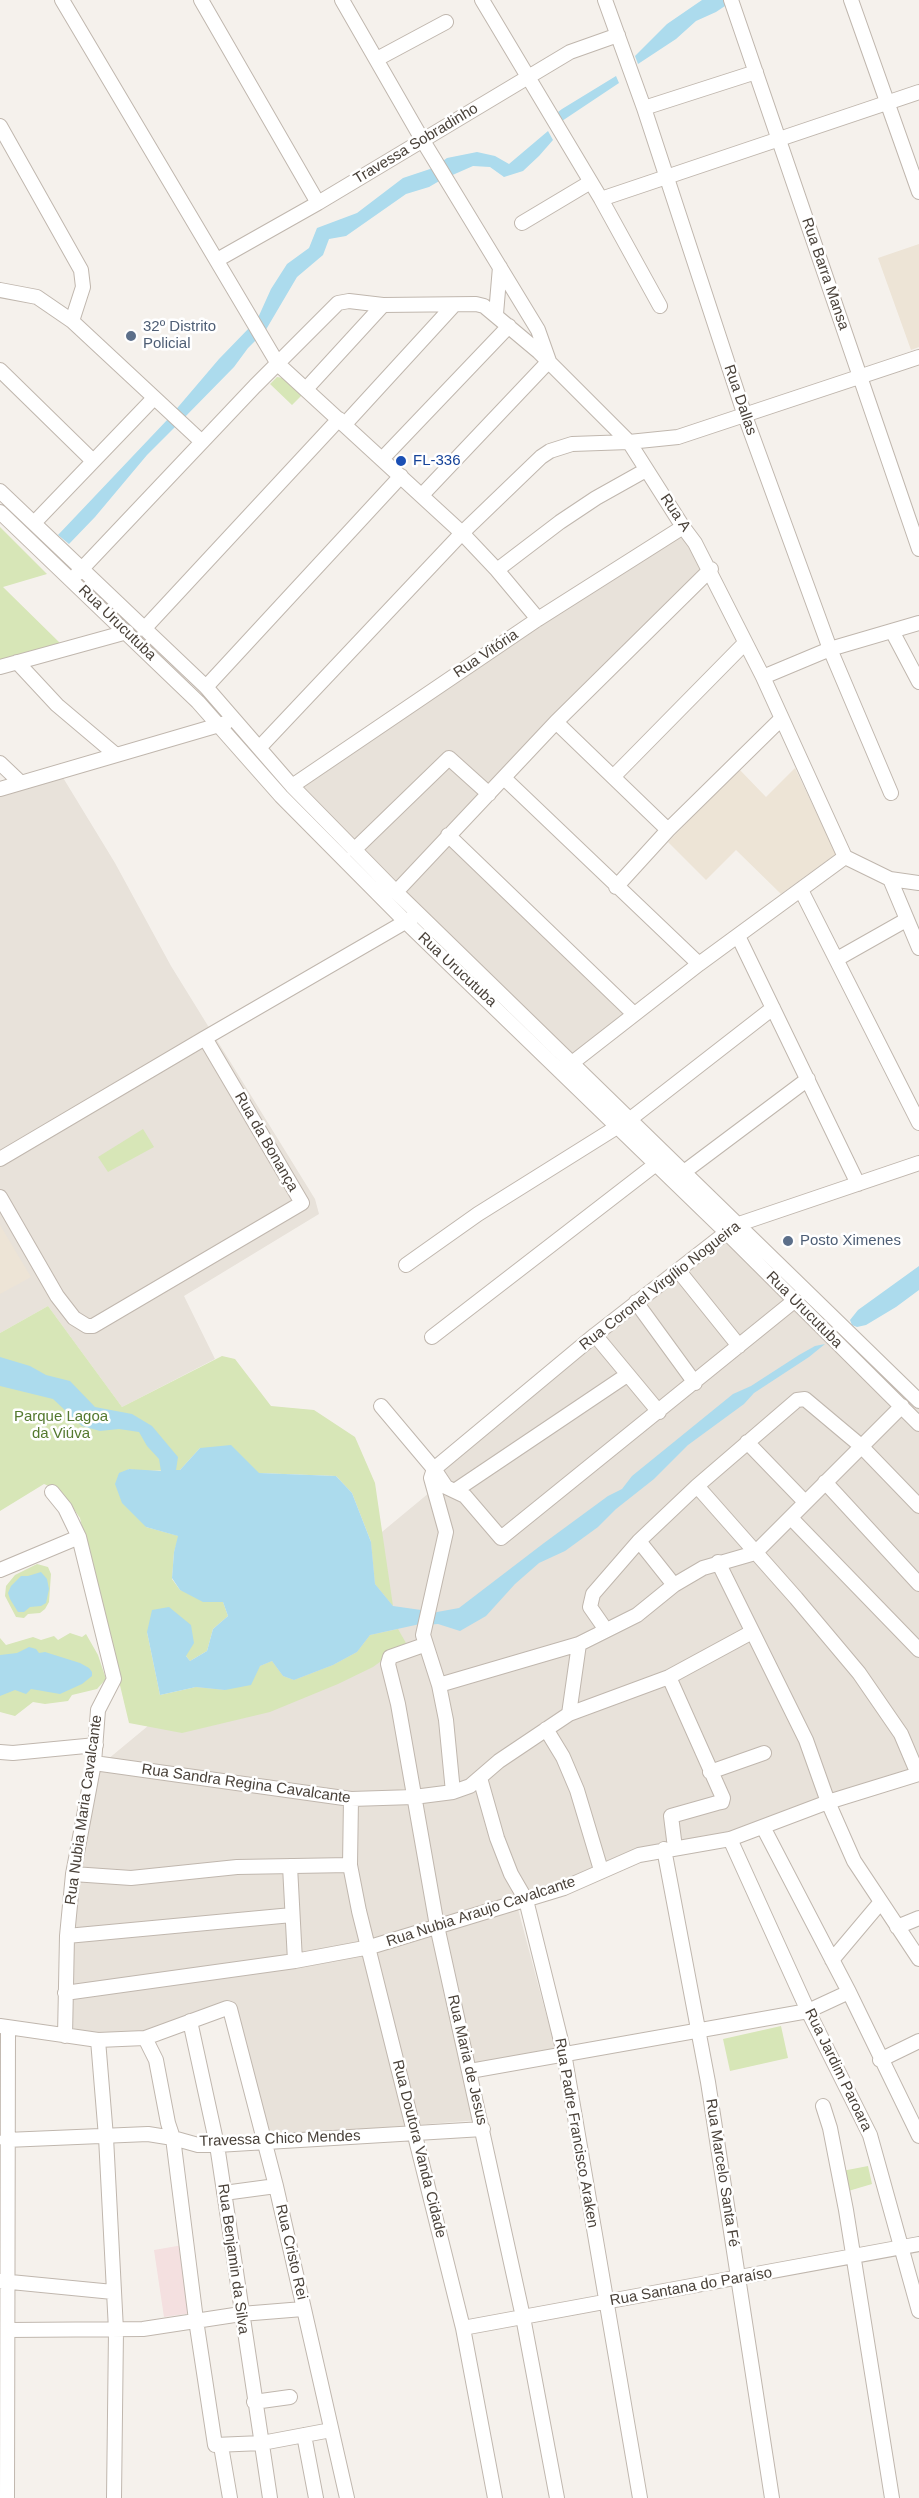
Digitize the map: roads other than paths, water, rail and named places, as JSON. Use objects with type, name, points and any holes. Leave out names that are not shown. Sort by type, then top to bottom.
[{"type":"street","points":[[62,0],[278,364],[462,534],[498,570],[538,619]]},
{"type":"street","points":[[201,0],[318,203]]},
{"type":"street","points":[[342,0],[378,59],[423,141],[538,330],[549,361],[422,495]]},
{"type":"street","points":[[482,0],[601,199],[660,306]]},
{"type":"street","name":"Rua Dallas","points":[[605,0],[644,108],[745,416],[830,649],[891,793]]},
{"type":"street","name":"Rua Barra Mansa","points":[[731,0],[919,549]]},
{"type":"street","points":[[851,0],[919,192]]},
{"type":"street","points":[[378,59],[446,22]]},
{"type":"street","name":"Travessa Sobradinho","points":[[217,260],[318,203],[570,52],[618,35]]},
{"type":"street","points":[[644,108],[756,72]]},
{"type":"street","points":[[601,199],[919,92]]},
{"type":"street","points":[[0,126],[81,270],[83,287],[72,321]]},
{"type":"street","points":[[522,223],[590,183]]},
{"type":"street","points":[[496,315],[500,267]]},
{"type":"street","points":[[0,290],[37,297],[72,321],[202,442]]},
{"type":"street","name":"Rua A","points":[[278,364],[334,306],[349,301],[383,304],[476,304],[484,306],[509,326],[549,361],[629,442],[695,543],[711,569],[763,677],[845,857]]},
{"type":"street","points":[[306,389],[383,304]]},
{"type":"street","points":[[144,628],[454,305]]},
{"type":"street","points":[[382,459],[509,326]]},
{"type":"street","points":[[260,747],[462,534],[541,457],[550,451],[572,444],[678,437],[919,357]]},
{"type":"street","points":[[72,580],[278,364]]},
{"type":"street","points":[[0,370],[92,460]]},
{"type":"street","points":[[34,523],[154,398]]},
{"type":"street","points":[[498,570],[560,522],[596,498],[646,470]]},
{"type":"street","points":[[206,687],[401,476]]},
{"type":"street","name":"Rua Urucutuba","points":[[0,491],[206,687],[292,786],[419,914],[507,1009]]},
{"type":"street","name":"Rua Urucutuba","points":[[0,512],[127,632],[220,725],[281,796],[405,921],[507,1009],[623,1123],[684,1172],[794,1301],[919,1424]]},
{"type":"street","name":"Rua Vitória","points":[[292,786],[538,619],[683,527]]},
{"type":"street","points":[[396,892],[556,722],[711,569]]},
{"type":"street","points":[[763,677],[830,649],[919,623]]},
{"type":"street","points":[[892,631],[919,682]]},
{"type":"street","points":[[0,667],[127,632]]},
{"type":"street","points":[[614,776],[745,643]]},
{"type":"street","points":[[17,662],[57,705],[115,754]]},
{"type":"street","points":[[616,886],[668,830],[781,718]]},
{"type":"street","points":[[0,789],[236,720]]},
{"type":"street","points":[[556,722],[668,830]]},
{"type":"street","points":[[354,850],[449,758],[489,794]]},
{"type":"street","points":[[0,763],[21,783]]},
{"type":"street","points":[[504,778],[699,964]]},
{"type":"street","points":[[448,835],[634,1014]]},
{"type":"street","points":[[572,1063],[699,964],[845,857],[890,879],[919,883]]},
{"type":"street","points":[[890,879],[919,948]]},
{"type":"street","points":[[801,890],[919,1123]]},
{"type":"street","points":[[0,1159],[419,914]]},
{"type":"street","points":[[837,959],[906,920]]},
{"type":"street","points":[[738,936],[858,1184]]},
{"type":"street","points":[[406,1265],[478,1214],[623,1123],[773,1008]]},
{"type":"street","name":"Rua Urucutuba","points":[[525,1026],[572,1063],[656,1164],[913,1385],[919,1401]]},
{"type":"street","name":"Rua da Bonança","points":[[0,1197],[57,1296],[74,1318],[87,1326],[93,1326],[302,1203],[205,1038]]},
{"type":"street","points":[[684,1172],[808,1078]]},
{"type":"street","name":"Rua Coronel Virgílio Nogueira","points":[[434,1469],[595,1335],[731,1228],[919,1163]]},
{"type":"street","points":[[432,1337],[656,1164]]},
{"type":"street","points":[[678,1270],[739,1346]]},
{"type":"street","points":[[381,1406],[434,1469],[446,1487],[465,1496],[500,1538],[794,1301]]},
{"type":"street","points":[[636,1302],[695,1383]]},
{"type":"street","points":[[595,1335],[659,1412]]},
{"type":"street","points":[[456,1490],[627,1375]]},
{"type":"street","points":[[606,1630],[590,1607],[593,1594],[639,1541],[697,1486],[797,1400],[805,1399],[861,1446],[919,1506]]},
{"type":"street","points":[[439,1684],[579,1644],[637,1616],[674,1585],[703,1568],[755,1553],[902,1406]]},
{"type":"street","points":[[747,1442],[805,1502]]},
{"type":"street","points":[[434,1469],[431,1478],[446,1532],[424,1622],[423,1635],[424,1645],[439,1684],[446,1720],[453,1792]]},
{"type":"street","points":[[825,1482],[919,1584]]},
{"type":"street","points":[[697,1486],[859,1673],[901,1734],[919,1774]]},
{"type":"street","name":"Rua Nubia Maria Cavalcante","points":[[52,1492],[65,1508],[79,1537],[114,1679],[98,1710],[94,1763],[73,1874],[65,1993],[65,2036]]},
{"type":"street","points":[[790,1518],[919,1650]]},
{"type":"street","points":[[0,1570],[79,1537]]},
{"type":"street","points":[[639,1541],[674,1585]]},
{"type":"street","points":[[718,1562],[781,1685],[806,1740],[828,1802],[854,1861],[919,1959]]},
{"type":"street","name":"Rua Sandra Regina Cavalcante","points":[[94,1763],[351,1799],[414,1797],[453,1792],[470,1786],[499,1761],[569,1714],[669,1677],[752,1632]]},
{"type":"street","points":[[569,1714],[579,1644]]},
{"type":"street","name":"Rua Maria de Jesus","points":[[424,1645],[390,1657],[388,1661],[437,1926],[523,2318],[557,2498]]},
{"type":"street","points":[[669,1677],[710,1772],[764,1753]]},
{"type":"street","points":[[546,1729],[563,1757],[574,1782],[601,1870]]},
{"type":"street","points":[[0,1752],[13,1754],[96,1744]]},
{"type":"street","name":"Rua Marcelo Santa Fé","points":[[710,1772],[723,1798],[717,1803],[671,1816],[670,1849],[772,2498]]},
{"type":"street","name":"Rua Nubia Araujo Cavalcante","points":[[65,1993],[295,1961],[370,1947],[564,1888],[639,1855],[730,1839],[828,1802],[919,1774]]},
{"type":"street","name":"Rua Padre Francisco Araken","points":[[480,1778],[497,1838],[511,1874],[526,1900],[564,2053],[640,2498]]},
{"type":"street","name":"Rua Doutora Vanda Cidade","points":[[351,1799],[350,1866],[463,2328],[495,2498]]},
{"type":"street","points":[[763,1827],[849,1992],[880,2060],[919,2136]]},
{"type":"street","name":"Rua Jardim Paroara","points":[[730,1839],[808,2011],[870,2135],[919,2311]]},
{"type":"street","points":[[290,1866],[295,1961]]},
{"type":"street","points":[[73,1874],[131,1878],[237,1867],[350,1866]]},
{"type":"street","points":[[832,1960],[880,1903]]},
{"type":"street","points":[[68,1936],[292,1915]]},
{"type":"street","points":[[897,1927],[919,1918]]},
{"type":"street","points":[[470,2071],[564,2053],[700,2032],[808,2011],[849,1992]]},
{"type":"street","name":"Rua Cristo Rei","points":[[190,2021],[229,2008],[276,2186],[347,2498]]},
{"type":"street","points":[[7,2498],[8,2330],[4,2281],[6,2140],[4,2027],[98,2040],[145,2038],[190,2021]]},
{"type":"street","name":"Rua Benjamin da Silva","points":[[190,2021],[217,2145],[270,2498]]},
{"type":"street","points":[[145,2038],[156,2060],[173,2138],[196,2320],[218,2445],[230,2498]]},
{"type":"street","points":[[98,2040],[106,2137],[116,2330],[114,2498]]},
{"type":"street","points":[[880,2060],[919,2041]]},
{"type":"street","points":[[823,2106],[830,2128],[892,2498]]},
{"type":"street","name":"Travessa Chico Mendes","points":[[6,2140],[148,2134],[198,2145],[217,2145],[483,2129]]},
{"type":"street","points":[[224,2193],[276,2186]]},
{"type":"street","name":"Rua Santana do Paraíso","points":[[463,2328],[919,2244]]},
{"type":"street","points":[[4,2281],[113,2292]]},
{"type":"street","points":[[8,2330],[143,2329],[241,2314],[303,2309]]},
{"type":"street","points":[[254,2402],[290,2397]]},
{"type":"street","points":[[218,2445],[262,2443],[331,2430]]},
{"type":"street","points":[[304,2435],[316,2498]]},
{"type":"water","points":[[702,0],[726,0],[728,4],[696,21],[676,39],[638,64],[635,56],[667,24]]},
{"type":"water","points":[[616,76],[619,83],[562,121],[558,112]]},
{"type":"water","points":[[548,131],[553,140],[539,156],[523,171],[504,177],[490,167],[473,166],[448,177],[440,163],[447,158],[477,152],[495,156],[509,164]]},
{"type":"water","points":[[433,168],[441,180],[429,187],[406,194],[346,236],[329,239],[323,255],[297,277],[264,333],[257,320],[271,289],[287,264],[309,248],[317,228],[357,213],[403,178]]},
{"type":"water","points":[[251,326],[258,338],[234,367],[182,420],[173,413],[219,359]]},
{"type":"water","points":[[168,419],[176,426],[147,455],[95,517],[69,544],[58,535]]},
{"type":"water","points":[[919,1266],[919,1290],[866,1325],[857,1327],[852,1325],[850,1320],[858,1310]]},
{"type":"water","points":[[825,1344],[754,1393],[744,1404],[688,1445],[654,1479],[616,1509],[598,1527],[565,1551],[539,1563],[515,1584],[486,1616],[460,1631],[438,1624],[425,1625],[426,1617],[437,1612],[459,1608],[608,1496],[622,1489],[632,1476],[733,1394],[751,1386],[815,1346]]},
{"type":"water","points":[[0,1357],[30,1366],[46,1375],[70,1381],[95,1407],[132,1414],[152,1426],[178,1457],[176,1470],[180,1470],[200,1448],[231,1445],[259,1473],[336,1476],[352,1493],[371,1542],[375,1584],[393,1606],[421,1610],[420,1624],[370,1635],[357,1652],[333,1665],[294,1680],[283,1676],[272,1661],[260,1666],[251,1685],[225,1690],[196,1687],[160,1695],[147,1632],[152,1610],[169,1607],[191,1625],[194,1643],[186,1656],[190,1661],[207,1651],[213,1629],[228,1616],[223,1602],[203,1602],[180,1590],[172,1578],[178,1536],[146,1527],[122,1503],[115,1484],[119,1473],[129,1469],[161,1471],[159,1459],[147,1446],[139,1432],[119,1429],[100,1431],[82,1426],[53,1399],[0,1386]]},
{"type":"water","points":[[41,1572],[47,1579],[49,1589],[46,1603],[30,1607],[24,1612],[18,1612],[8,1593],[11,1586],[21,1576]]},
{"type":"water","points":[[29,1647],[36,1649],[39,1653],[45,1652],[80,1663],[89,1668],[92,1676],[82,1684],[60,1694],[31,1689],[26,1694],[15,1690],[0,1696],[0,1655],[17,1653]]},
{"type":"place","name":"32º Distrito Policial","points":[[131,336]]},
{"type":"place","name":"FL-336","points":[[401,461]]},
{"type":"place","name":"Posto Ximenes","points":[[788,1241]]},
{"type":"park label","name":"Parque Lagoa da Viúva","points":[[61,1426]]}]
